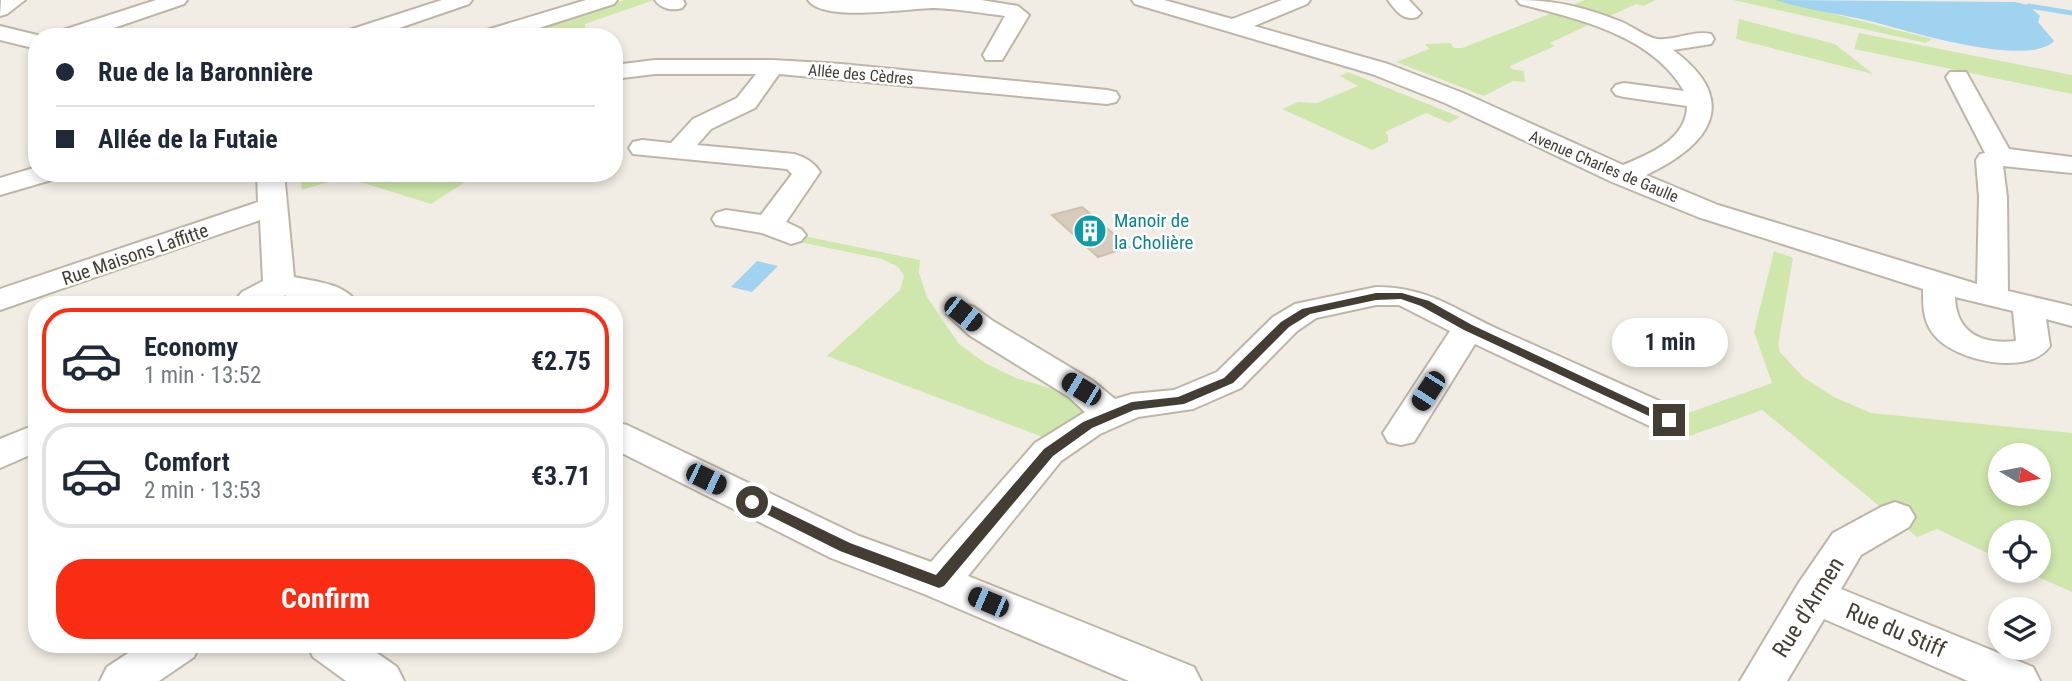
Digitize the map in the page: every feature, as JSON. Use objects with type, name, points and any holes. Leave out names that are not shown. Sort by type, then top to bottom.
[{"type":"street","points":[[0,10],[15,0]]},
{"type":"street","points":[[92,28],[177,0]]},
{"type":"street","points":[[378,28],[462,0]]},
{"type":"street","points":[[511,28],[571,5],[607,0]]},
{"type":"street","points":[[818,0],[826,4],[842,5],[961,2],[1011,10],[1018,15],[994,55]]},
{"type":"street","name":"Avenue Charles de Gaulle","points":[[1142,0],[1380,69],[1454,98],[1622,176],[1708,211],[1939,284],[2072,316]]},
{"type":"street","points":[[1232,27],[1300,0]]},
{"type":"street","points":[[1527,0],[1603,22],[1651,46],[1684,72],[1692,82],[1699,100],[1699,116],[1695,128],[1686,138],[1644,166],[1622,176]]},
{"type":"street","points":[[0,33],[28,40]]},
{"type":"street","points":[[1651,46],[1703,39]]},
{"type":"street","name":"Allée des Cèdres","points":[[623,71],[655,67],[773,67],[1107,97]]},
{"type":"street","points":[[678,151],[702,124],[746,103],[773,67]]},
{"type":"street","points":[[1958,77],[2000,157]]},
{"type":"street","points":[[1624,90],[1699,100]]},
{"type":"street","points":[[642,148],[794,162],[807,172],[780,230],[726,219]]},
{"type":"street","points":[[1992,297],[1993,197],[1989,160],[2000,157],[2029,158],[2072,165]]},
{"type":"street","points":[[0,177],[28,169]]},
{"type":"street","points":[[0,187],[28,178]]},
{"type":"street","points":[[270,182],[280,270],[293,293]]},
{"type":"street","name":"Rue Maisons Laffitte","points":[[0,300],[271,207]]},
{"type":"street","points":[[1939,284],[1940,311],[1945,327],[1968,343],[1984,348],[2006,353],[2023,352],[2033,346],[2028,306]]},
{"type":"street","points":[[258,296],[264,291],[293,293],[317,289],[332,296]]},
{"type":"street","points":[[939,582],[1048,452],[1087,425],[1132,406],[1180,401],[1228,380],[1285,324],[1306,311],[1376,296],[1402,296],[1425,304],[1468,328],[1669,420]]},
{"type":"street","points":[[963,314],[981,328],[1081,389],[1111,415]]},
{"type":"street","points":[[1401,433],[1468,328]]},
{"type":"street","points":[[623,438],[845,547],[939,582],[1178,681]]},
{"type":"street","points":[[0,455],[28,441]]},
{"type":"street","name":"Rue d'Armen","points":[[1763,681],[1847,544],[1895,517]]},
{"type":"street","name":"Rue du Stiff","points":[[1813,596],[2017,681]]},
{"type":"street","points":[[123,681],[165,653]]},
{"type":"street","points":[[341,653],[381,681]]},
{"type":"green space","points":[[624,0],[654,0],[585,24],[585,28],[538,28]]},
{"type":"green space","points":[[1585,0],[1656,0],[1643,6],[1636,4],[1601,20],[1566,8]]},
{"type":"green space","points":[[1733,0],[1779,0],[1932,39],[1926,43]]},
{"type":"green space","points":[[1560,10],[1595,22],[1550,43],[1555,46],[1510,66],[1512,69],[1524,71],[1525,82],[1513,81],[1484,96],[1396,62],[1429,49],[1425,44],[1450,43],[1454,48],[1462,48]]},
{"type":"green space","points":[[1739,19],[1835,44],[1873,74],[1736,39]]},
{"type":"green space","points":[[1859,33],[2072,75],[2072,94],[1854,49]]},
{"type":"green space","points":[[1348,72],[1460,117],[1449,123],[1426,113],[1385,132],[1388,142],[1372,150],[1282,109],[1298,102],[1317,103],[1358,86],[1340,76]]},
{"type":"green space","points":[[301,182],[328,182],[302,190]]},
{"type":"green space","points":[[360,182],[465,182],[431,204]]},
{"type":"green space","points":[[794,234],[920,260],[919,273],[927,297],[959,344],[985,363],[1016,378],[1076,396],[1111,415],[1051,440],[827,356],[900,290],[904,276],[898,267],[882,259],[780,238]]},
{"type":"green space","points":[[1774,251],[1793,258],[1778,345],[1780,352],[1803,377],[1834,397],[1871,413],[2072,433],[2072,592],[2051,583],[2051,520],[1988,520],[1988,553],[1937,529],[1917,537],[1762,410],[1687,437],[1660,423],[1772,383],[1754,332]]},
{"type":"water","points":[[1776,0],[2015,2],[2028,5],[2040,16],[2038,22],[2054,41],[2040,49],[1992,49],[1934,38]]},
{"type":"water","points":[[757,261],[778,266],[752,292],[731,287]]},
{"type":"building","name":"Manoir de la Cholière","points":[[1082,207],[1129,247],[1098,257],[1052,215]]},
{"type":"waterway","points":[[2029,6],[2072,13]]},
{"type":"place","name":"Manoir de la Cholière","points":[[1090,231]]},
{"type":"route","points":[[752,502],[845,547],[939,582],[1048,452],[1087,425],[1132,406],[1180,401],[1228,380],[1260,352],[1285,324],[1306,311],[1376,296],[1402,296],[1425,304],[1468,328],[1669,420]]}]
